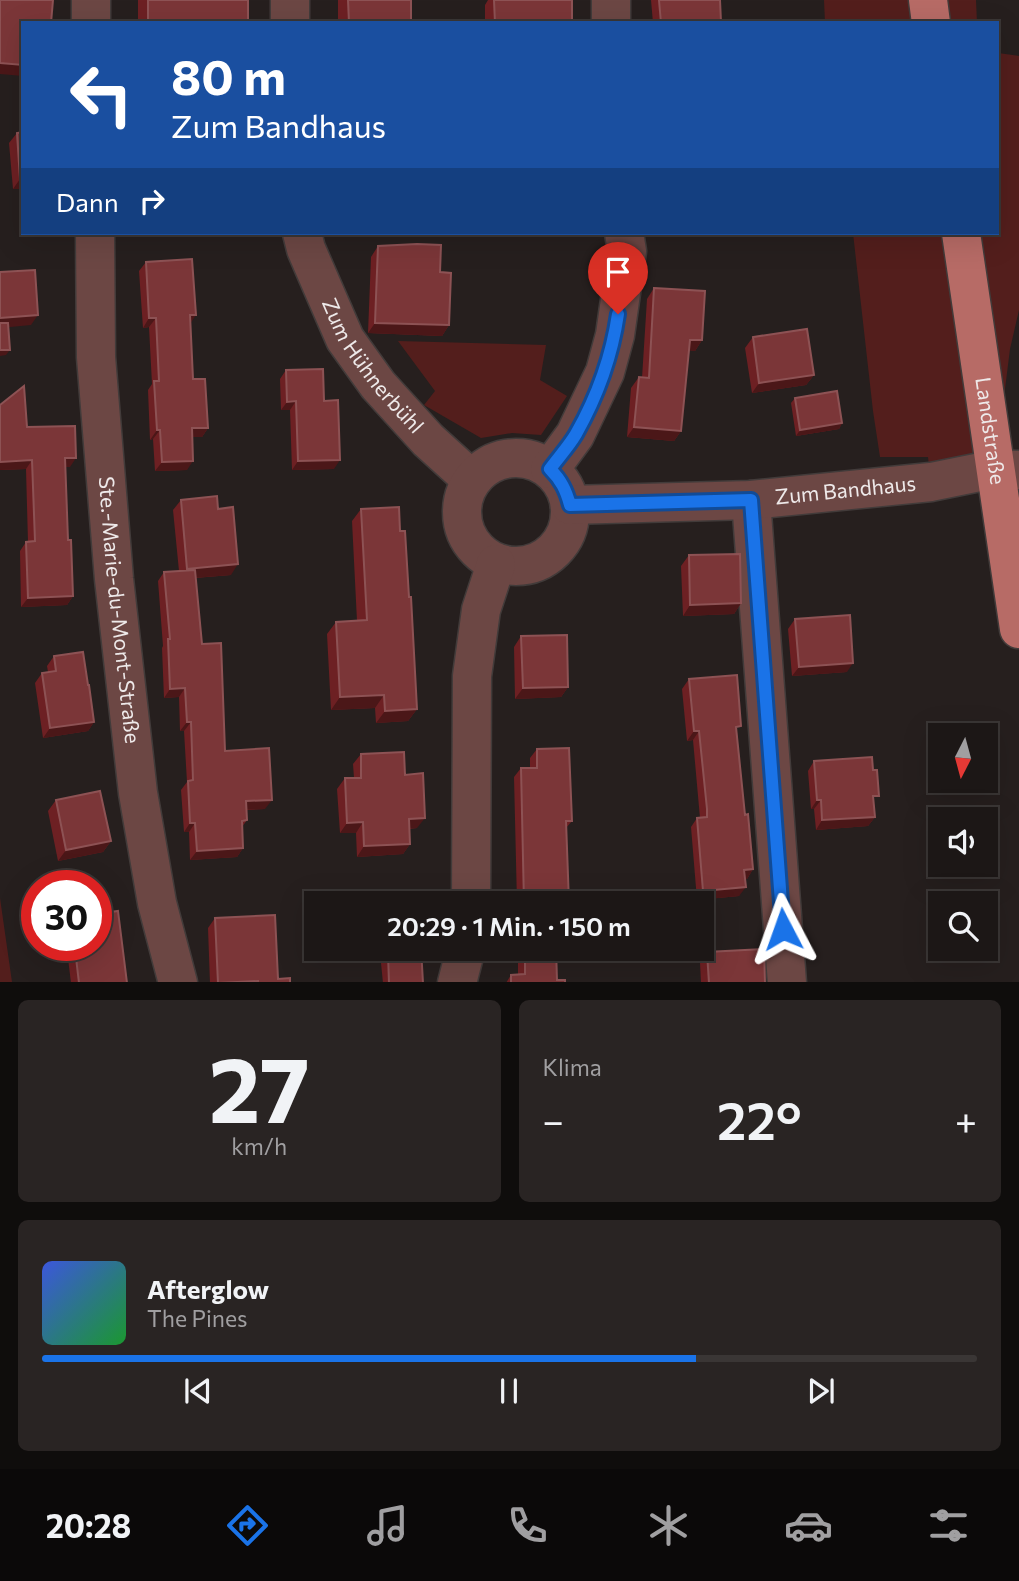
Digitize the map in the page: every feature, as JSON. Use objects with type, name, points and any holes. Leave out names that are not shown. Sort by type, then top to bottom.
[{"type":"main road","points":[[928,0],[931,21]]},
{"type":"main road","name":"Landstraße","points":[[961,235],[1007,469],[1019,629]]},
{"type":"street","points":[[91,0],[91,21]]},
{"type":"street","points":[[290,0],[290,21]]},
{"type":"street","points":[[611,0],[611,21]]},
{"type":"street","name":"Ste.-Marie-du-Mont-Straße","points":[[95,235],[96,357],[116,593],[138,793],[157,903],[178,982]]},
{"type":"street","name":"Zum Hühnerbühl","points":[[303,235],[306,249],[345,339],[378,385],[428,440],[472,480]]},
{"type":"street","points":[[550,469],[575,435],[605,372],[617,323],[627,251],[624,235]]},
{"type":"street","points":[[509,458],[523,458],[550,469],[560,479],[570,505],[569,524],[562,542],[550,555],[533,564],[514,567],[496,564],[481,555],[470,542],[463,527],[461,511],[464,494],[472,480],[482,469],[509,458]]},
{"type":"street","name":"Zum Bandhaus","points":[[570,505],[751,500],[931,482],[1007,469]]},
{"type":"street","points":[[751,500],[787,982]]},
{"type":"street","points":[[471,891],[472,676],[481,610],[496,564]]},
{"type":"street","points":[[457,982],[463,961]]},
{"type":"shaded area","points":[[824,0],[976,0],[977,21],[825,21]]},
{"type":"shaded area","points":[[999,53],[1019,56],[1019,310],[1010,349],[995,469],[931,482],[928,457],[880,457],[853,235],[999,235]]},
{"type":"shaded area","points":[[398,341],[546,345],[540,380],[567,396],[541,435],[512,433],[481,438],[424,405],[435,391]]},
{"type":"shaded area","points":[[0,898],[12,982],[0,982]]},
{"type":"building","points":[[0,0],[53,0],[51,21],[21,21],[21,65],[0,63]]},
{"type":"building","points":[[148,0],[248,0],[248,21],[148,21]]},
{"type":"building","points":[[348,0],[411,0],[411,21],[349,21]]},
{"type":"building","points":[[494,0],[572,0],[572,21],[495,21]]},
{"type":"building","points":[[659,0],[720,0],[721,21],[661,21]]},
{"type":"building","points":[[21,132],[21,179],[20,179],[17,133]]},
{"type":"building","points":[[441,245],[440,272],[451,273],[449,325],[375,323],[378,246]]},
{"type":"building","points":[[192,259],[196,315],[190,315],[193,379],[205,379],[208,428],[192,428],[193,461],[162,462],[154,381],[159,381],[156,318],[149,318],[146,262]]},
{"type":"building","points":[[35,270],[38,315],[0,318],[0,272]]},
{"type":"building","points":[[654,288],[705,291],[702,340],[690,340],[681,431],[634,427],[639,377],[649,378]]},
{"type":"building","points":[[0,323],[8,323],[10,350],[0,350]]},
{"type":"building","points":[[807,329],[814,375],[759,383],[753,337]]},
{"type":"building","points":[[323,369],[324,401],[338,400],[340,460],[298,461],[296,401],[287,402],[286,370]]},
{"type":"building","points":[[24,386],[27,427],[75,426],[76,458],[65,458],[73,596],[28,598],[26,542],[35,541],[32,460],[0,462],[0,405]]},
{"type":"building","points":[[837,391],[842,423],[800,430],[795,398]]},
{"type":"building","points":[[217,496],[218,509],[233,507],[238,564],[187,569],[181,500]]},
{"type":"building","points":[[399,507],[400,531],[405,531],[411,597],[417,709],[385,711],[384,695],[340,697],[336,622],[367,620],[361,509]]},
{"type":"building","points":[[740,554],[741,603],[690,605],[689,555]]},
{"type":"building","points":[[195,570],[202,644],[221,643],[225,751],[269,748],[272,800],[246,801],[247,820],[242,821],[243,848],[197,851],[195,823],[190,823],[188,781],[193,780],[191,722],[187,722],[185,688],[170,689],[170,639],[164,572]]},
{"type":"building","points":[[850,615],[853,663],[799,667],[795,619]]},
{"type":"building","points":[[567,635],[568,687],[523,688],[521,636]]},
{"type":"building","points":[[83,652],[94,722],[50,728],[42,673],[56,671],[54,656]]},
{"type":"building","points":[[737,675],[741,726],[736,727],[753,869],[744,870],[746,887],[703,891],[697,818],[707,817],[707,809],[699,731],[694,731],[689,679]]},
{"type":"building","points":[[569,748],[572,821],[566,821],[569,891],[524,891],[521,768],[537,768],[537,749]]},
{"type":"building","points":[[404,752],[405,775],[423,773],[425,818],[409,819],[410,844],[364,846],[363,822],[347,823],[345,778],[361,778],[361,754]]},
{"type":"building","points":[[872,757],[873,770],[877,770],[879,796],[873,796],[875,817],[822,820],[821,800],[817,800],[814,761]]},
{"type":"building","points":[[100,791],[111,841],[66,850],[56,800]]},
{"type":"building","points":[[118,911],[127,982],[79,982],[76,961],[112,961],[112,912]]},
{"type":"building","points":[[275,915],[278,979],[290,978],[290,982],[218,982],[215,918]]},
{"type":"building","points":[[764,949],[765,982],[709,982],[708,961],[714,961],[714,952]]},
{"type":"building","points":[[388,961],[422,961],[423,982],[389,982]]},
{"type":"building","points":[[525,961],[556,961],[557,980],[565,982],[511,982],[511,975],[525,974]]},
{"type":"route","points":[[618,314],[605,372],[575,435],[550,469],[560,479],[570,505],[751,500],[783,929]]}]
